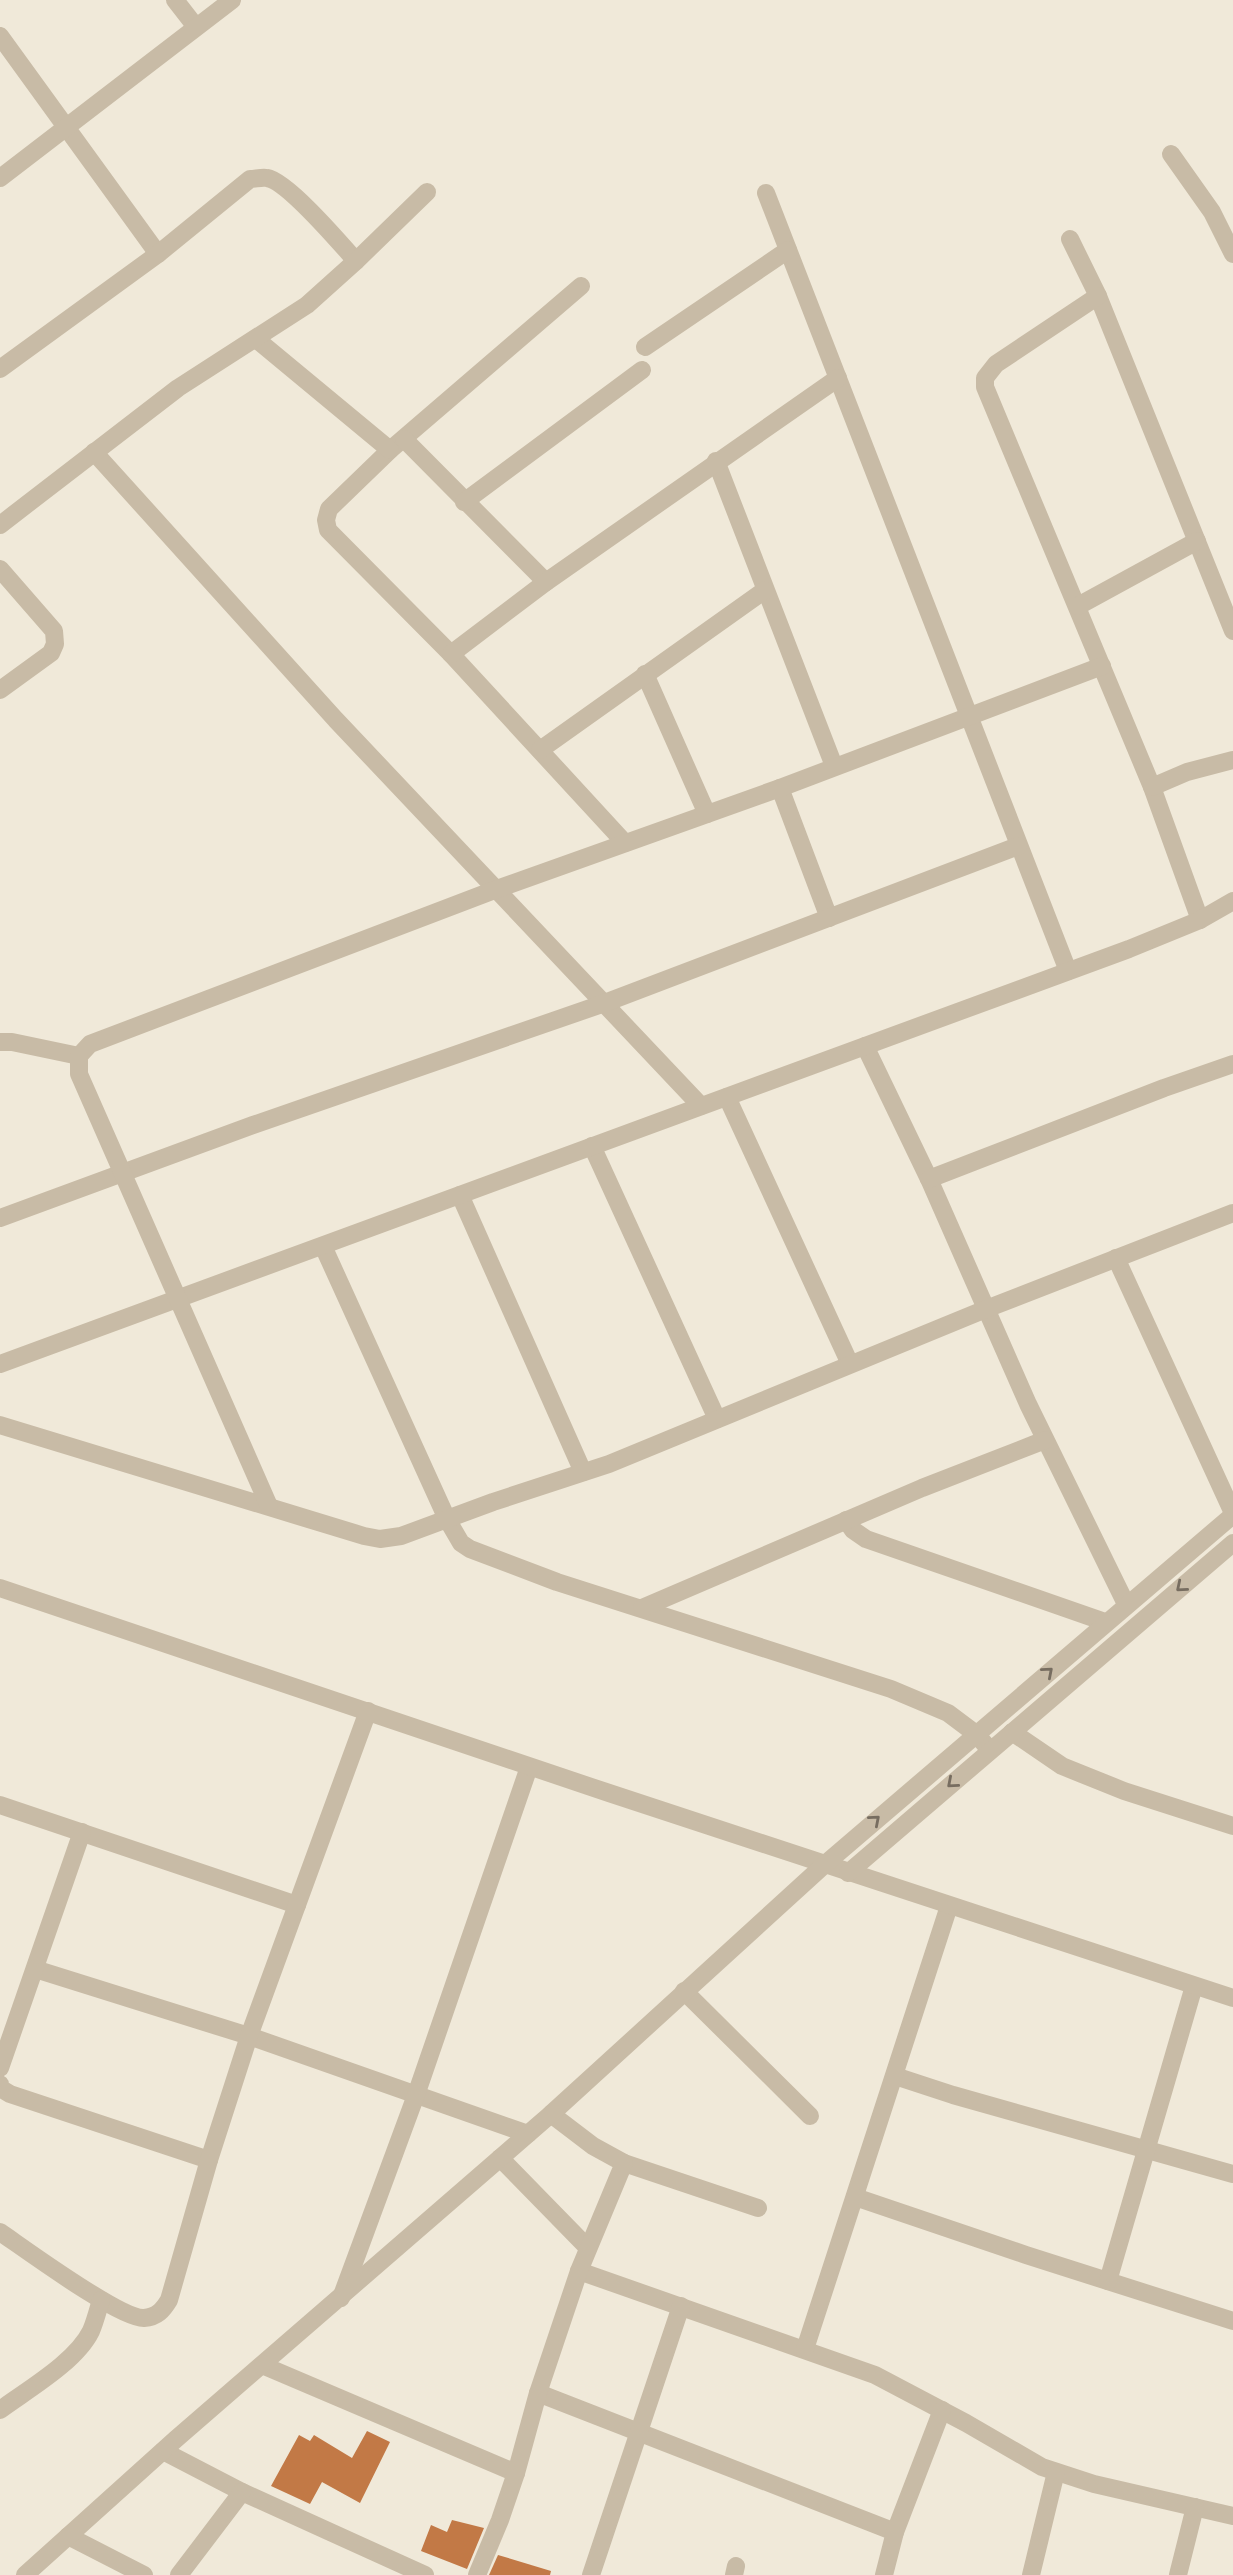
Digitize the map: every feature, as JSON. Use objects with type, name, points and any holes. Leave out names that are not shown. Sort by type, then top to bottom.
[{"type":"street","points":[[175,0],[196,27]]},
{"type":"street","points":[[0,178],[232,0]]},
{"type":"street","points":[[0,36],[159,254]]},
{"type":"street","points":[[1171,154],[1227,223],[1233,254]]},
{"type":"street","points":[[0,369],[159,254],[250,180],[268,178],[281,185],[356,261]]},
{"type":"street","points":[[0,525],[178,388],[307,305],[427,192]]},
{"type":"street","points":[[766,193],[1068,971]]},
{"type":"street","points":[[1070,239],[1098,296],[1233,631]]},
{"type":"street","points":[[645,347],[788,250]]},
{"type":"street","points":[[581,286],[397,445],[330,509],[326,520],[328,530],[451,653],[625,843]]},
{"type":"street","points":[[1098,296],[996,364],[985,378],[989,400],[1152,786],[1200,920]]},
{"type":"street","points":[[256,339],[397,445],[464,502],[545,582]]},
{"type":"street","points":[[464,502],[642,370]]},
{"type":"street","points":[[451,653],[545,582],[838,378]]},
{"type":"street","points":[[94,452],[337,720],[701,1106]]},
{"type":"street","points":[[716,461],[834,766]]},
{"type":"street","points":[[1078,606],[1197,541]]},
{"type":"street","points":[[0,569],[54,631],[55,644],[51,653],[0,690]]},
{"type":"street","points":[[540,750],[765,590]]},
{"type":"street","points":[[269,1507],[79,1074],[79,1056],[90,1044],[498,889],[780,788],[1102,666]]},
{"type":"street","points":[[645,674],[707,814]]},
{"type":"street","points":[[1152,786],[1187,772],[1233,760]]},
{"type":"street","points":[[780,788],[829,918]]},
{"type":"street","points":[[0,1218],[265,1121],[602,1004],[1018,846]]},
{"type":"street","points":[[0,1364],[1068,971],[1200,920],[1233,901]]},
{"type":"street","points":[[0,1042],[79,1056]]},
{"type":"street","points":[[865,1046],[929,1179],[1045,1440],[1126,1604]]},
{"type":"street","points":[[929,1179],[1164,1088],[1233,1065]]},
{"type":"street","points":[[727,1097],[850,1364]]},
{"type":"street","points":[[592,1146],[717,1419]]},
{"type":"street","points":[[460,1195],[583,1472]]},
{"type":"street","points":[[0,1426],[364,1536],[380,1539],[401,1536],[583,1472],[986,1309],[1233,1213]]},
{"type":"street","points":[[323,1246],[447,1519],[461,1543],[470,1549],[557,1581],[891,1689],[948,1713],[976,1734],[990,1750]]},
{"type":"street","points":[[25,2575],[163,2451],[551,2115],[824,1865],[1233,1514],[1116,1258]]},
{"type":"street","points":[[642,1608],[922,1488],[1045,1440]]},
{"type":"street","points":[[846,1520],[853,1530],[866,1538],[1105,1622]]},
{"type":"street","points":[[848,1873],[1233,1543]]},
{"type":"street","points":[[0,1588],[529,1767],[1233,1998]]},
{"type":"street","points":[[0,2232],[101,2300],[129,2315],[142,2318],[155,2316],[163,2310],[169,2300],[209,2160],[249,2036],[369,1711]]},
{"type":"street","points":[[1012,1732],[1062,1766],[1124,1791],[1233,1826]]},
{"type":"street","points":[[341,2298],[416,2095],[529,1767]]},
{"type":"street","points":[[0,1805],[297,1905]]},
{"type":"street","points":[[0,2068],[82,1832]]},
{"type":"street","points":[[805,2349],[949,1906]]},
{"type":"street","points":[[35,1969],[249,2036],[528,2134]]},
{"type":"street","points":[[1108,2281],[1195,1986]]},
{"type":"street","points":[[684,1992],[810,2116]]},
{"type":"street","points":[[895,2076],[1233,2174]]},
{"type":"street","points":[[0,2086],[10,2094],[209,2160]]},
{"type":"street","points":[[551,2115],[593,2147],[624,2163],[758,2208]]},
{"type":"street","points":[[500,2158],[588,2248]]},
{"type":"street","points":[[477,2575],[516,2473],[538,2393],[579,2271],[624,2163]]},
{"type":"street","points":[[855,2197],[1233,2321]]},
{"type":"street","points":[[579,2271],[875,2375],[943,2410],[1018,2455],[1056,2472],[1094,2484],[1233,2516]]},
{"type":"street","points":[[0,2410],[67,2360],[82,2345],[91,2331],[101,2300]]},
{"type":"street","points":[[591,2575],[681,2306]]},
{"type":"street","points":[[262,2365],[516,2473]]},
{"type":"street","points":[[538,2393],[895,2532]]},
{"type":"street","points":[[884,2575],[895,2532],[943,2410]]},
{"type":"street","points":[[163,2451],[242,2492],[425,2575]]},
{"type":"street","points":[[1031,2575],[1056,2472]]},
{"type":"street","points":[[179,2575],[242,2492]]},
{"type":"street","points":[[1178,2575],[1195,2507]]},
{"type":"street","points":[[68,2536],[144,2575]]},
{"type":"building","points":[[367,2431],[390,2442],[360,2503],[322,2482],[310,2504],[271,2486],[299,2435],[310,2441],[314,2435],[352,2458]]},
{"type":"building","points":[[452,2520],[484,2528],[467,2569],[421,2551],[431,2525],[447,2532]]},
{"type":"building","points":[[498,2555],[551,2571],[550,2575],[489,2575]]}]
